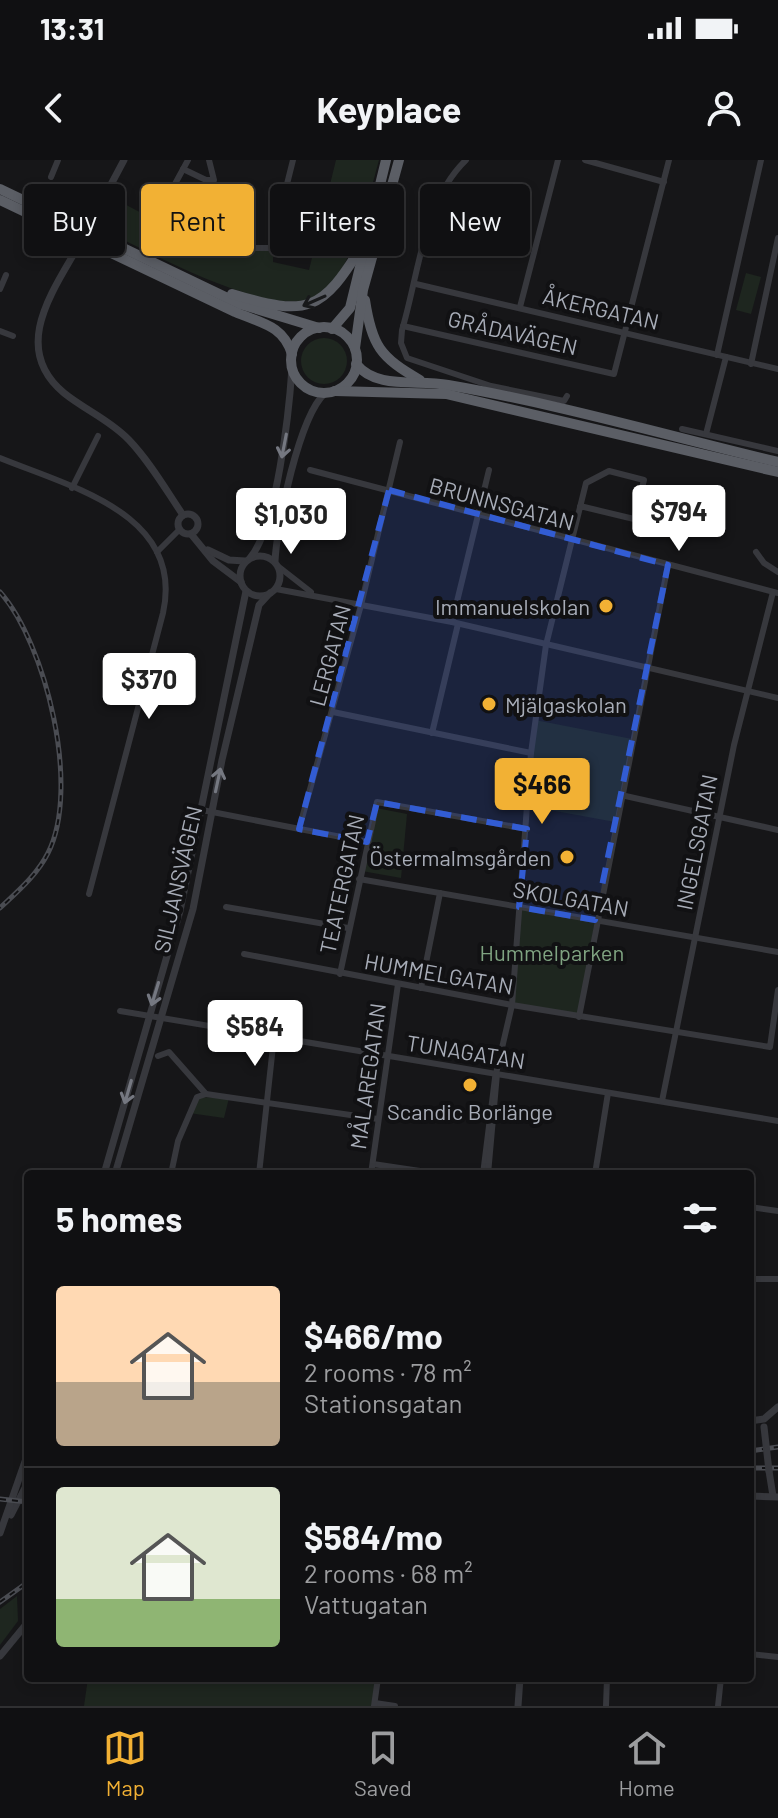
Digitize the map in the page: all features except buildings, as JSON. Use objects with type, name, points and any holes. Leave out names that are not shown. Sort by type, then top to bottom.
[{"type":"highway","points":[[379,184],[386,160]]},
{"type":"highway","points":[[330,392],[351,378],[356,364],[363,290],[399,160]]},
{"type":"highway","points":[[0,189],[264,313],[332,329],[346,336],[355,350]]},
{"type":"highway","points":[[0,200],[275,328],[285,335],[292,354],[292,368],[304,387],[330,392],[446,394],[778,472]]},
{"type":"highway","points":[[199,284],[280,306],[311,304],[335,287],[355,256]]},
{"type":"highway","points":[[332,329],[350,308],[361,256]]},
{"type":"highway","points":[[363,290],[371,333],[379,350],[422,381]]},
{"type":"highway","points":[[292,354],[301,337],[319,328]]},
{"type":"highway","points":[[356,364],[373,379],[422,381],[481,391],[778,462]]},
{"type":"street","points":[[51,177],[58,160]]},
{"type":"street","points":[[111,184],[124,160]]},
{"type":"street","points":[[188,160],[152,226],[189,248],[271,248],[293,160]]},
{"type":"street","points":[[183,169],[206,180],[214,180],[209,160]]},
{"type":"street","points":[[466,160],[452,174],[438,198],[403,326],[401,343],[407,358],[422,366],[520,392],[564,401],[567,396]]},
{"type":"street","points":[[520,307],[558,160]]},
{"type":"street","points":[[585,160],[664,182]]},
{"type":"street","points":[[625,331],[669,160]]},
{"type":"street","points":[[717,355],[761,160]]},
{"type":"street","points":[[751,364],[778,238]]},
{"type":"street","points":[[73,256],[39,321],[37,338],[43,366],[62,391],[129,440],[183,515],[196,519],[197,529],[191,534]]},
{"type":"street","points":[[0,289],[6,275]]},
{"type":"street","name":"ÅKERGATAN","points":[[416,284],[778,369]]},
{"type":"street","name":"GRÅDAVÄGEN","points":[[403,326],[614,374],[625,331]]},
{"type":"street","points":[[0,331],[13,336]]},
{"type":"street","points":[[706,434],[726,357]]},
{"type":"street","points":[[292,368],[281,461],[263,534],[240,571],[246,591],[258,596],[273,591],[313,593],[778,698]]},
{"type":"street","points":[[273,591],[281,579],[277,564],[278,527],[308,415],[330,392]]},
{"type":"street","points":[[682,429],[778,451]]},
{"type":"street","points":[[72,488],[98,436]]},
{"type":"street","name":"LERGATAN","points":[[299,829],[361,605],[400,442]]},
{"type":"street","points":[[0,458],[72,488],[133,520],[147,532],[169,588],[89,894]]},
{"type":"street","name":"BRUNNSGATAN","points":[[310,470],[775,593]]},
{"type":"street","points":[[432,733],[489,470]]},
{"type":"street","points":[[486,1170],[497,1074],[512,1005],[531,753],[546,645],[580,506],[586,483],[609,471],[644,480],[634,519],[580,506]]},
{"type":"street","points":[[179,530],[178,523],[183,515]]},
{"type":"street","points":[[157,552],[179,530]]},
{"type":"street","points":[[179,530],[191,534],[213,561],[241,582]]},
{"type":"street","points":[[203,546],[229,560],[248,560],[263,555],[313,593]]},
{"type":"street","points":[[756,552],[764,563],[778,572]]},
{"type":"street","points":[[579,1017],[595,920],[668,565]]},
{"type":"street","name":"SILJANSVÄGEN","points":[[105,1170],[180,911],[246,591]]},
{"type":"street","name":"SILJANSVÄGEN","points":[[116,1170],[193,909],[211,812],[259,605],[273,591]]},
{"type":"street","name":"INGELSGATAN","points":[[662,1101],[679,1032],[746,690],[775,593]]},
{"type":"street","points":[[333,712],[531,753]]},
{"type":"street","points":[[621,795],[778,830]]},
{"type":"street","name":"TEATERGATAN","points":[[340,974],[377,802],[527,829]]},
{"type":"street","points":[[202,810],[367,842]]},
{"type":"street","name":"SKOLGATAN","points":[[359,879],[778,952]]},
{"type":"street","points":[[421,988],[440,893]]},
{"type":"street","points":[[226,907],[348,928]]},
{"type":"street","name":"HUMMELGATAN","points":[[244,954],[579,1017],[770,1047],[778,990]]},
{"type":"street","name":"MÅLAREGATAN","points":[[372,1170],[398,984]]},
{"type":"street","name":"TUNAGATAN","points":[[120,1011],[778,1121]]},
{"type":"street","points":[[259,1170],[274,1037]]},
{"type":"street","points":[[158,1056],[169,1052],[206,1094]]},
{"type":"street","points":[[596,1170],[608,1093]]},
{"type":"street","points":[[172,1170],[187,1117],[197,1097],[206,1094],[378,1119]]},
{"type":"street","points":[[373,1164],[413,1170]]},
{"type":"street","points":[[754,1208],[778,1211]]},
{"type":"street","points":[[754,1279],[778,1279]]},
{"type":"street","points":[[754,1496],[775,1496],[764,1423],[778,1400]]},
{"type":"street","points":[[764,1423],[778,1407]]},
{"type":"street","points":[[754,1422],[764,1423]]},
{"type":"street","points":[[0,1534],[24,1465]]},
{"type":"street","points":[[0,1534],[24,1493]]},
{"type":"street","points":[[0,1656],[24,1627]]},
{"type":"street","points":[[754,1654],[778,1657]]},
{"type":"street","points":[[377,1682],[374,1704],[395,1706]]},
{"type":"street","points":[[518,1706],[520,1682]]},
{"type":"street","points":[[606,1706],[607,1682]]},
{"type":"street","points":[[718,1706],[721,1682]]},
{"type":"highlighted area","points":[[389,490],[668,565],[595,920],[519,907],[527,829],[377,802],[367,842],[299,829]]},
{"type":"green space","points":[[336,160],[379,160],[372,184],[330,184]]},
{"type":"green space","points":[[125,204],[141,213],[141,248],[125,240]]},
{"type":"green space","points":[[254,250],[270,250],[273,262],[309,270],[312,256],[348,256],[342,269],[321,294],[301,301],[274,300],[243,292],[157,256],[254,256]]},
{"type":"green space","points":[[746,273],[761,277],[751,314],[736,310]]},
{"type":"green space","points":[[324,338],[340,345],[347,361],[340,377],[324,384],[308,377],[301,361],[308,345]]},
{"type":"green space","points":[[535,720],[632,739],[615,822],[528,806]]},
{"type":"green space","points":[[376,808],[407,814],[401,878],[362,871]]},
{"type":"green space","name":"Hummelparken","points":[[519,907],[595,920],[579,1017],[512,1005]]},
{"type":"green space","points":[[197,1097],[229,1098],[224,1118],[189,1113]]},
{"type":"green space","points":[[17,1596],[18,1621],[0,1645],[0,1609]]},
{"type":"green space","points":[[87,1682],[377,1682],[374,1706],[84,1706]]},
{"type":"railway","points":[[0,592],[17,615],[44,680],[54,718],[61,792],[57,825],[44,861],[0,908]]},
{"type":"railway","points":[[754,1450],[778,1447]]},
{"type":"railway","points":[[754,1468],[778,1468]]},
{"type":"railway","points":[[0,1499],[24,1502]]},
{"type":"railway","points":[[0,1602],[24,1585]]},
{"type":"place","name":"Immanuelskolan","points":[[606,606]]},
{"type":"place","name":"Mjälgaskolan","points":[[489,704]]},
{"type":"place","name":"Östermalmsgården","points":[[567,857]]},
{"type":"place","name":"Scandic Borlänge","points":[[470,1085]]}]
